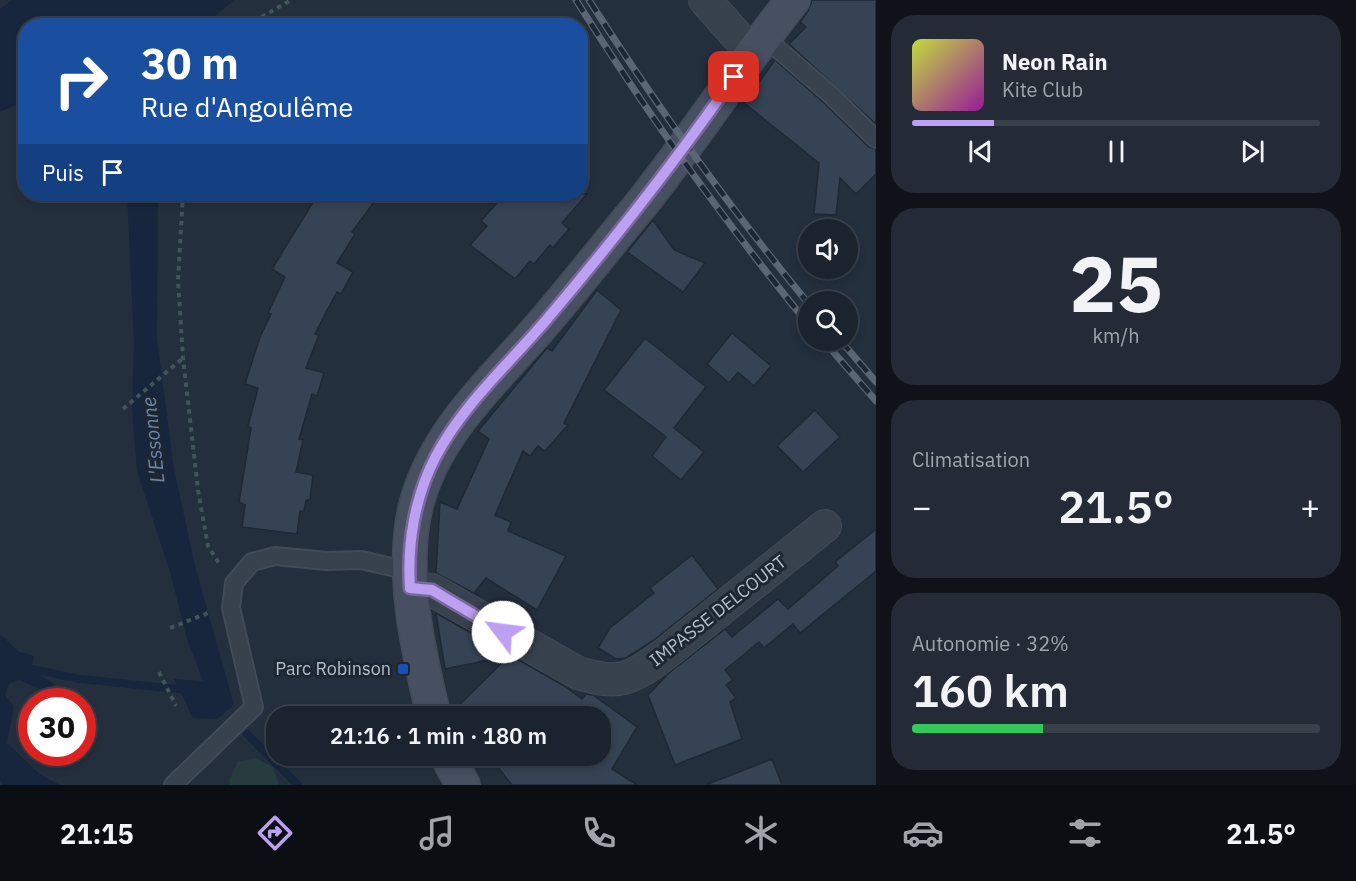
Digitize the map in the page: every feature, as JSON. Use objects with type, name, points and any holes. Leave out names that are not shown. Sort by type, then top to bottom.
[{"type":"street","points":[[705,0],[758,45]]},
{"type":"street","points":[[432,706],[422,664],[410,579],[418,498],[436,456],[459,419],[547,320],[667,172],[793,0]]},
{"type":"street","name":"IMPASSE DELCOURT","points":[[410,579],[578,673],[601,681],[622,679],[644,670],[825,526]]},
{"type":"street","points":[[453,766],[463,785]]},
{"type":"lane","points":[[758,45],[831,95],[876,139]]},
{"type":"lane","points":[[173,785],[254,707],[231,609],[234,583],[252,562],[275,556],[327,561],[361,560],[410,579]]},
{"type":"path","points":[[260,18],[291,0]]},
{"type":"path","points":[[183,201],[178,280],[183,358],[198,490],[208,546],[234,583]]},
{"type":"path","points":[[123,409],[183,358]]},
{"type":"path","points":[[171,628],[208,613]]},
{"type":"path","points":[[159,672],[176,706]]},
{"type":"green space","points":[[255,758],[266,764],[266,766],[273,767],[279,785],[230,785],[229,780],[238,762]]},
{"type":"water","points":[[12,0],[234,0],[212,18],[18,18],[18,104],[0,112],[0,9]]},
{"type":"water","points":[[127,201],[158,201],[157,339],[174,469],[195,566],[234,705],[217,719],[193,718],[174,679],[203,681],[187,639],[171,575],[137,471],[132,409],[134,342]]},
{"type":"water","points":[[0,634],[19,652],[34,656],[31,669],[54,684],[51,688],[38,688],[19,680],[9,684],[5,695],[14,706],[7,743],[18,753],[18,766],[31,766],[40,774],[60,785],[2,785],[0,781]]},
{"type":"building","points":[[812,0],[876,0],[876,124],[789,44],[806,27],[800,22]]},
{"type":"building","points":[[775,60],[869,147],[876,149],[876,174],[856,194],[840,178],[836,215],[814,214],[819,163],[744,103]]},
{"type":"building","points":[[314,201],[375,201],[352,232],[355,234],[337,263],[353,272],[341,294],[337,292],[315,334],[319,335],[306,368],[324,373],[317,396],[312,394],[299,439],[303,440],[296,472],[313,475],[310,500],[306,500],[304,511],[300,511],[297,534],[242,527],[245,505],[239,502],[251,428],[248,426],[258,388],[245,384],[260,337],[271,314],[268,313],[285,277],[272,269]]},
{"type":"building","points":[[499,201],[581,201],[562,223],[569,229],[553,248],[550,245],[534,264],[530,261],[515,279],[470,245],[487,226],[481,221]]},
{"type":"building","points":[[653,220],[674,250],[705,263],[683,292],[627,252]]},
{"type":"building","points":[[597,290],[621,310],[564,423],[568,425],[545,451],[538,446],[530,456],[523,451],[495,515],[511,522],[508,531],[566,556],[537,610],[486,578],[475,592],[481,597],[436,573],[440,502],[457,509],[489,439],[478,431],[547,348],[552,351]]},
{"type":"building","points":[[732,333],[771,366],[754,386],[738,372],[729,383],[707,364]]},
{"type":"building","points":[[645,338],[706,387],[674,428],[704,452],[681,480],[652,456],[666,437],[604,390]]},
{"type":"building","points":[[815,410],[840,437],[803,472],[777,446]]},
{"type":"building","points":[[876,529],[876,571],[800,633],[793,624],[764,648],[759,642],[725,670],[733,680],[726,685],[736,698],[730,702],[742,739],[675,765],[648,695],[669,673],[725,629],[732,637],[778,599],[788,609],[838,566],[835,562]]},
{"type":"building","points":[[692,555],[718,589],[654,640],[626,658],[616,659],[598,648],[610,628],[654,593],[650,588]]},
{"type":"building","points":[[436,613],[566,687],[582,699],[586,694],[593,695],[608,706],[458,706],[509,656],[445,669]]},
{"type":"building","points":[[611,708],[637,727],[612,769],[637,785],[512,785],[497,766],[611,766]]},
{"type":"building","points":[[772,759],[782,785],[708,785],[708,784]]},
{"type":"waterway","points":[[22,667],[80,679],[188,690]]},
{"type":"waterway","name":"L'Essonne","points":[[247,734],[298,785]]},
{"type":"railway","points":[[576,0],[588,18]]},
{"type":"railway","points":[[589,0],[694,155],[798,291]]},
{"type":"railway","points":[[588,18],[687,165],[746,246],[798,311]]},
{"type":"railway","points":[[833,351],[876,401]]},
{"type":"railway","points":[[849,351],[876,382]]},
{"type":"place","name":"Parc Robinson","points":[[403,669]]},
{"type":"route","points":[[503,632],[432,590],[410,588],[409,571],[418,498],[436,456],[459,419],[547,320],[667,172],[734,77]]}]
